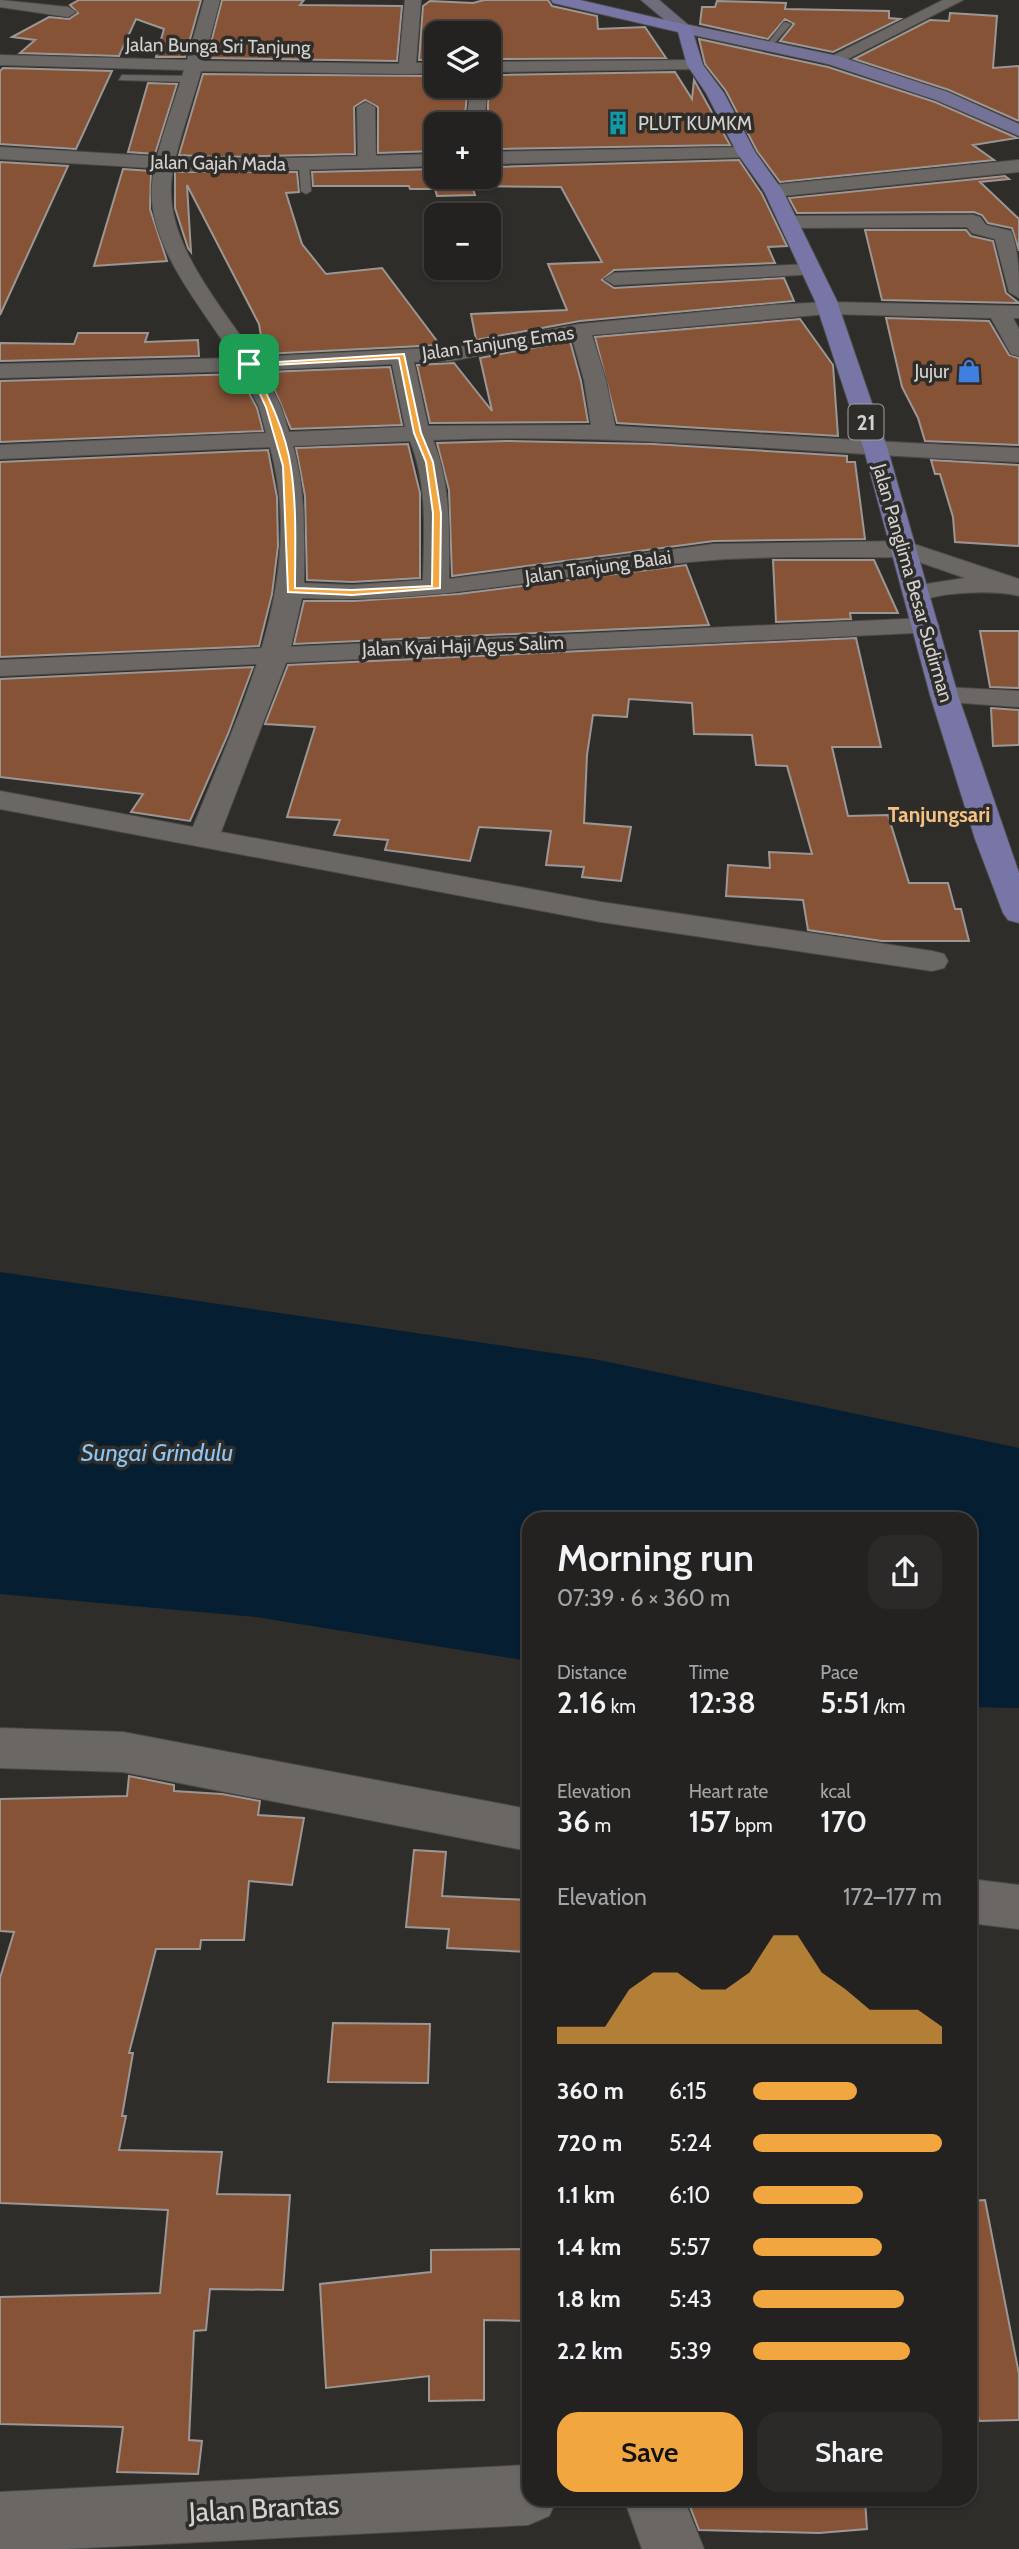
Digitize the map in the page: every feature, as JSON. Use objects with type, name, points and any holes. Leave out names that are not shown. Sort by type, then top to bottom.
[{"type":"highway","points":[[559,0],[685,29]]},
{"type":"highway","name":"Jalan Panglima Besar Sudirman","points":[[685,29],[695,65],[715,93],[746,153],[773,191],[828,308],[876,450],[944,695],[990,839],[1019,914]]},
{"type":"main road","points":[[649,0],[685,29],[832,60],[942,96],[1019,131]]},
{"type":"street","points":[[203,839],[275,654],[291,590],[291,513],[287,466],[270,407],[249,364],[174,249],[163,218],[161,184],[212,0]]},
{"type":"street","points":[[407,69],[413,0]]},
{"type":"street","points":[[832,60],[955,0]]},
{"type":"street","points":[[0,2],[68,12]]},
{"type":"street","name":"Jalan Bunga Sri Tanjung","points":[[0,60],[191,72],[424,68]]},
{"type":"street","points":[[501,68],[695,65]]},
{"type":"street","points":[[366,107],[367,162]]},
{"type":"street","name":"Jalan Gajah Mada","points":[[0,153],[219,166],[424,160]]},
{"type":"street","points":[[501,158],[746,153]]},
{"type":"street","points":[[773,191],[1019,166]]},
{"type":"street","points":[[788,222],[973,221],[979,229],[1004,235],[1019,292]]},
{"type":"street","points":[[614,279],[811,270]]},
{"type":"street","name":"Jalan Tanjung Emas","points":[[0,371],[249,364],[451,354],[580,330],[680,319],[828,308],[1009,312]]},
{"type":"street","points":[[1009,312],[1019,349]]},
{"type":"street","points":[[580,330],[595,380],[604,432]]},
{"type":"street","points":[[402,355],[418,433],[430,462],[437,513],[436,588]]},
{"type":"street","points":[[0,452],[418,433],[604,432],[825,444],[876,450],[1019,455]]},
{"type":"street","name":"Jalan Tanjung Balai","points":[[291,590],[352,593],[436,588],[714,552],[905,549],[1016,587]]},
{"type":"street","points":[[916,593],[950,586],[1016,587]]},
{"type":"street","name":"Jalan Kyai Haji Agus Salim","points":[[0,668],[926,626]]},
{"type":"street","points":[[944,695],[1019,699]]},
{"type":"street","points":[[0,800],[601,912],[932,961]]},
{"type":"street","points":[[0,1748],[122,1752],[522,1828]]},
{"type":"street","points":[[977,1903],[1019,1907]]},
{"type":"street","name":"Jalan Brantas","points":[[0,2522],[522,2495]]},
{"type":"street","points":[[657,2506],[673,2549]]},
{"type":"lane","points":[[768,45],[787,24]]},
{"type":"lane","points":[[122,78],[191,72]]},
{"type":"lane","points":[[304,164],[306,191]]},
{"type":"water","name":"Sungai Grindulu","points":[[0,1272],[594,1359],[1019,1448],[1019,1708],[977,1707],[977,1512],[522,1512],[522,1660],[256,1617],[0,1594]]},
{"type":"building","points":[[79,0],[201,0],[185,57],[156,57],[164,29],[136,19],[119,56],[20,53],[35,40],[12,37],[49,17],[69,19],[78,13],[70,5]]},
{"type":"building","points":[[222,0],[304,0],[300,5],[402,6],[397,61],[207,58]]},
{"type":"building","points":[[484,0],[548,0],[552,6],[597,16],[598,29],[645,27],[666,58],[501,59],[501,21],[424,21],[424,60],[419,60],[423,6],[430,1],[473,3]]},
{"type":"building","points":[[717,1],[786,3],[785,9],[889,11],[889,18],[900,19],[833,52],[780,41],[794,24],[785,19],[768,39],[700,24],[702,7],[715,7]]},
{"type":"building","points":[[950,13],[997,16],[993,68],[1019,66],[1019,121],[949,90],[854,59],[930,20],[949,21]]},
{"type":"building","points":[[699,39],[828,67],[935,102],[1017,138],[973,145],[994,160],[780,182],[757,151],[726,91],[705,64]]},
{"type":"building","points":[[3,68],[112,71],[76,149],[0,144],[0,71]]},
{"type":"building","points":[[675,72],[692,99],[694,80],[730,145],[501,149],[501,112],[488,112],[488,98],[501,98],[501,75]]},
{"type":"building","points":[[203,74],[424,76],[424,98],[467,98],[465,112],[424,112],[424,151],[378,153],[378,107],[365,100],[354,107],[355,154],[219,157],[179,155]]},
{"type":"building","points":[[148,83],[177,84],[155,154],[128,152]]},
{"type":"building","points":[[739,160],[762,194],[787,246],[768,247],[775,263],[614,270],[602,280],[614,288],[784,278],[794,301],[580,321],[476,340],[471,314],[567,310],[548,264],[602,262],[561,187],[501,186],[501,167]]},
{"type":"building","points":[[0,162],[68,166],[0,315]]},
{"type":"building","points":[[123,169],[151,171],[150,209],[167,261],[94,266]]},
{"type":"building","points":[[424,169],[424,189],[410,189],[409,186],[313,186],[312,172]]},
{"type":"building","points":[[175,172],[297,172],[299,192],[286,193],[302,244],[326,274],[382,268],[440,345],[264,354],[259,324],[187,185],[191,252],[188,248],[175,208]]},
{"type":"building","points":[[1005,176],[1009,179],[980,182],[1019,219],[1019,251],[1012,228],[988,223],[982,215],[974,212],[797,213],[789,198]]},
{"type":"building","points":[[435,189],[473,189],[475,195],[437,196]]},
{"type":"building","points":[[865,230],[966,230],[971,236],[993,241],[1006,293],[1019,303],[882,300]]},
{"type":"building","points":[[886,318],[989,321],[1009,355],[1019,358],[1019,445],[925,441],[918,418],[902,387]]},
{"type":"building","points":[[800,319],[833,365],[838,436],[617,423],[595,337]]},
{"type":"building","points":[[78,333],[148,333],[145,342],[198,340],[199,356],[0,361],[0,343],[74,344]]},
{"type":"building","points":[[570,341],[588,422],[430,423],[417,365],[454,363],[492,411],[480,358]]},
{"type":"building","points":[[390,367],[402,425],[291,429],[267,372]]},
{"type":"building","points":[[239,374],[257,408],[263,431],[0,442],[0,381]]},
{"type":"building","points":[[506,441],[653,444],[847,456],[847,462],[855,462],[865,539],[714,541],[452,576],[449,490],[437,443]]},
{"type":"building","points":[[408,444],[420,493],[420,578],[352,582],[307,580],[305,496],[296,448]]},
{"type":"building","points":[[268,450],[277,497],[278,546],[272,594],[259,646],[0,657],[0,462]]},
{"type":"building","points":[[931,460],[1019,465],[1019,546],[955,542],[953,517],[940,474],[935,474]]},
{"type":"building","points":[[773,560],[874,560],[898,613],[850,613],[851,619],[776,622]]},
{"type":"building","points":[[686,565],[709,625],[294,644],[304,601],[354,601],[458,594]]},
{"type":"building","points":[[980,631],[1019,631],[1019,688],[990,687]]},
{"type":"building","points":[[856,638],[881,747],[832,747],[848,816],[888,815],[909,883],[948,883],[955,909],[961,909],[969,941],[882,941],[808,930],[803,900],[726,896],[728,865],[770,868],[769,852],[812,854],[787,766],[756,765],[752,735],[694,734],[692,703],[629,699],[627,717],[593,715],[587,755],[584,823],[631,827],[621,881],[582,877],[584,867],[546,865],[551,831],[479,827],[470,861],[385,850],[388,840],[334,835],[340,820],[287,817],[315,727],[265,724],[288,665]]},
{"type":"building","points":[[253,667],[228,734],[190,821],[131,812],[143,794],[0,777],[0,679]]},
{"type":"building","points":[[991,708],[1019,710],[1019,745],[993,746]]},
{"type":"building","points":[[129,1776],[174,1785],[174,1791],[222,1794],[260,1801],[258,1815],[304,1818],[292,1885],[249,1881],[244,1940],[201,1940],[200,1949],[156,1949],[129,2053],[133,2053],[119,2150],[222,2152],[217,2194],[290,2195],[283,2290],[210,2289],[206,2330],[194,2331],[189,2440],[202,2441],[198,2474],[117,2472],[123,2427],[0,2424],[0,2297],[160,2293],[168,2210],[0,2203],[0,1978],[14,1932],[0,1931],[0,1799],[127,1796]]},
{"type":"building","points":[[414,1850],[446,1852],[442,1896],[522,1900],[522,1952],[447,1948],[449,1929],[406,1927]]},
{"type":"building","points":[[333,2023],[430,2024],[428,2083],[328,2082]]},
{"type":"building","points":[[985,2200],[1019,2374],[1019,2420],[979,2421],[977,2201]]},
{"type":"building","points":[[522,2249],[522,2321],[484,2320],[484,2400],[429,2401],[429,2376],[326,2388],[320,2284],[431,2272],[431,2250]]},
{"type":"building","points":[[690,2506],[865,2506],[867,2529],[819,2533],[699,2530]]},
{"type":"place","name":"PLUT KUMKM","points":[[618,123]]},
{"type":"place","name":"Jujur","points":[[969,371]]},
{"type":"district","name":"Tanjungsari","points":[[939,814]]},
{"type":"route","points":[[402,355],[418,433],[430,462],[437,513],[436,588],[352,593],[291,590],[291,513],[287,466],[270,407],[249,364],[402,355]]}]
